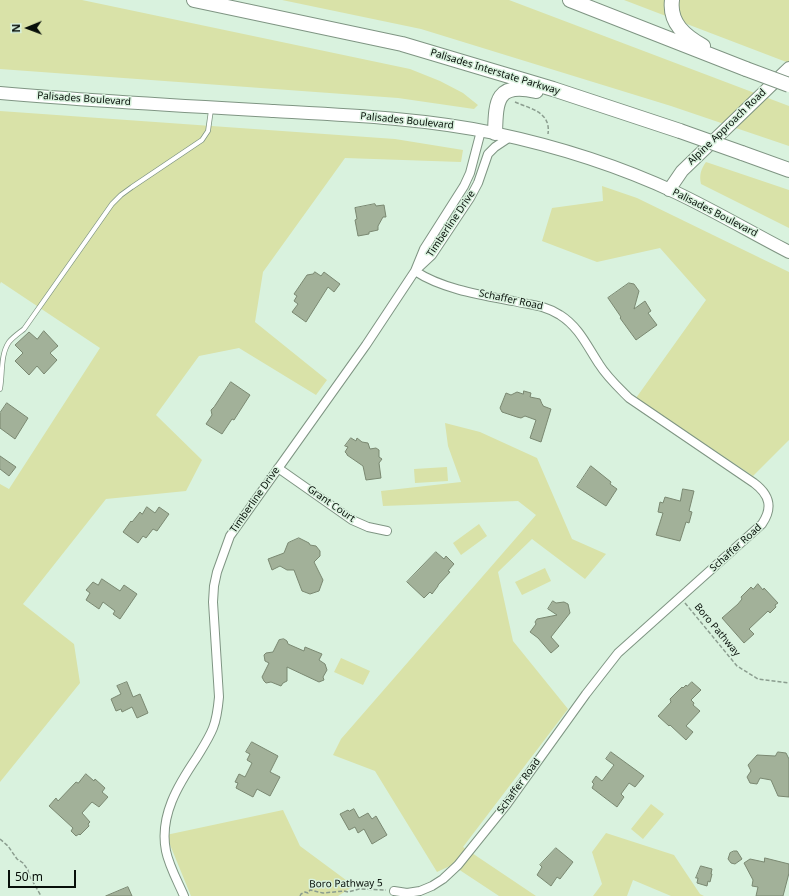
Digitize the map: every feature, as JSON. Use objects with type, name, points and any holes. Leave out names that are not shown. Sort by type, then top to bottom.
[{"type":"highway","name":"Palisades Interstate Parkway","points":[[194,0],[402,44],[522,79],[616,109],[789,170]]},
{"type":"highway","points":[[570,0],[746,70],[789,84]]},
{"type":"highway","points":[[672,0],[673,16],[676,24],[682,31],[698,43],[746,70]]},
{"type":"highway","points":[[495,133],[496,109],[501,96],[511,90],[522,88],[616,109]]},
{"type":"main road","name":"Alpine Approach Road","points":[[670,190],[682,171],[789,68]]},
{"type":"main road","name":"Palisades Boulevard","points":[[0,93],[87,100],[377,117],[433,123],[495,133],[545,146],[614,168],[670,190],[789,252]]},
{"type":"street","name":"Timberline Drive","points":[[184,896],[166,852],[164,824],[171,802],[208,739],[214,727],[218,712],[219,697],[213,602],[214,586],[217,572],[230,536],[366,345],[415,271],[424,249],[470,174],[481,131]]},
{"type":"street","name":"Timberline Drive","points":[[415,271],[439,246],[474,190],[488,154],[495,147],[510,137]]},
{"type":"street","points":[[430,240],[439,246]]},
{"type":"street","name":"Schaffer Road","points":[[394,891],[407,893],[420,891],[443,879],[458,865],[507,804],[586,694],[618,653],[762,524],[769,513],[769,505],[761,488],[629,398],[605,374],[579,331],[559,314],[547,308],[532,304],[514,302],[442,285],[415,271]]},
{"type":"street","name":"Grant Court","points":[[278,468],[352,520],[368,527],[387,531]]},
{"type":"lane","points":[[0,389],[2,380],[1,369],[4,353],[9,343],[24,329],[112,204],[132,187],[205,138],[208,131],[211,107]]},
{"type":"path","points":[[501,96],[537,111],[545,116],[548,131],[545,146]]},
{"type":"path","name":"Boro Pathway","points":[[680,597],[737,666],[758,679],[789,683]]},
{"type":"path","points":[[0,839],[8,846],[17,859],[23,863],[41,896]]},
{"type":"path","name":"Boro Pathway 5","points":[[300,896],[305,892],[308,893],[310,890],[323,893],[348,892],[359,889],[394,891]]},
{"type":"green space","points":[[0,0],[82,0],[410,69],[440,81],[463,93],[478,105],[474,109],[398,98],[0,69]]},
{"type":"green space","points":[[282,0],[509,0],[789,106],[789,146],[671,106],[421,29]]},
{"type":"green space","points":[[624,0],[789,0],[789,63]]},
{"type":"green space","points":[[0,111],[395,139],[463,150],[461,162],[345,158],[263,272],[255,322],[327,380],[316,395],[239,348],[199,356],[156,415],[202,460],[186,491],[106,499],[23,604],[74,644],[80,683],[0,782],[0,484],[9,489],[100,348],[1,282],[0,284]]},
{"type":"green space","points":[[706,162],[789,190],[789,228],[701,184],[701,172]]},
{"type":"green space","points":[[602,186],[637,198],[789,272],[789,440],[753,476],[636,398],[706,300],[660,248],[597,262],[542,241],[552,208],[603,201]]},
{"type":"green space","points":[[445,423],[480,432],[537,458],[572,539],[606,554],[585,579],[532,539],[498,572],[513,641],[568,709],[463,847],[536,896],[499,896],[452,865],[437,872],[375,771],[333,755],[341,739],[536,515],[518,501],[383,506],[381,491],[461,482],[448,446]]},
{"type":"green space","points":[[447,467],[448,481],[415,483],[414,469]]},
{"type":"green space","points":[[479,524],[487,536],[461,555],[453,543]]},
{"type":"green space","points":[[545,568],[551,581],[522,595],[515,582]]},
{"type":"green space","points":[[341,658],[370,671],[363,685],[334,672]]},
{"type":"green space","points":[[651,804],[664,814],[643,839],[631,829]]},
{"type":"green space","points":[[283,810],[300,846],[354,886],[338,896],[191,896],[166,835]]},
{"type":"green space","points":[[606,833],[674,855],[700,894],[704,896],[671,896],[633,880],[627,896],[593,896],[602,884],[592,852]]},
{"type":"building","points":[[375,204],[376,206],[384,205],[386,217],[383,217],[378,226],[378,230],[369,232],[369,234],[358,236],[355,220],[357,219],[355,208]]},
{"type":"building","points":[[315,272],[321,276],[324,272],[340,284],[334,292],[328,287],[306,322],[292,312],[298,304],[294,301],[297,296],[294,294],[307,275]]},
{"type":"building","points":[[629,283],[634,284],[639,291],[634,309],[645,301],[651,311],[648,313],[657,325],[636,340],[608,298]]},
{"type":"building","points":[[44,331],[58,346],[50,353],[57,360],[44,374],[37,366],[29,375],[15,361],[23,353],[15,345],[29,332],[37,339]]},
{"type":"building","points":[[231,382],[250,395],[234,420],[232,419],[222,434],[206,424],[212,415],[211,410]]},
{"type":"building","points":[[524,391],[531,393],[530,397],[540,399],[543,406],[551,409],[541,442],[530,438],[536,420],[525,416],[521,418],[502,412],[500,408],[506,393],[511,395],[517,392],[523,394]]},
{"type":"building","points":[[7,403],[28,418],[15,439],[0,428],[0,413]]},
{"type":"building","points":[[351,438],[356,441],[357,438],[362,442],[368,443],[370,449],[376,448],[379,450],[379,457],[382,459],[379,463],[381,478],[366,480],[363,466],[347,455],[345,452],[348,447],[345,446]]},
{"type":"building","points":[[0,456],[16,467],[9,476],[0,469]]},
{"type":"building","points":[[591,466],[611,482],[610,484],[617,489],[606,506],[577,487]]},
{"type":"building","points":[[683,489],[694,491],[689,511],[692,512],[689,523],[686,522],[680,541],[656,535],[663,513],[658,512],[660,502],[663,503],[665,497],[680,501]]},
{"type":"building","points":[[147,507],[155,513],[159,507],[169,514],[157,531],[153,529],[146,538],[143,536],[138,543],[123,532],[131,521],[132,522],[140,512],[142,514]]},
{"type":"building","points":[[299,538],[310,545],[316,546],[320,551],[320,556],[314,562],[323,580],[319,591],[310,594],[302,591],[294,570],[287,570],[280,566],[272,570],[268,559],[284,553],[288,543]]},
{"type":"building","points":[[436,552],[444,559],[446,556],[454,564],[448,571],[450,572],[432,594],[430,592],[424,598],[407,582]]},
{"type":"building","points":[[102,579],[120,591],[124,585],[137,594],[120,619],[113,614],[115,611],[103,602],[99,609],[86,600],[90,593],[86,590],[93,582],[98,585]]},
{"type":"building","points":[[758,584],[763,590],[764,588],[778,603],[770,613],[768,611],[749,629],[754,634],[744,643],[722,618],[738,604],[742,599],[741,597],[751,587],[753,589]]},
{"type":"building","points":[[553,601],[556,603],[564,602],[568,604],[570,613],[551,637],[559,646],[551,653],[538,638],[530,632],[536,624],[535,622],[537,619],[557,615],[548,609]]},
{"type":"building","points":[[284,639],[288,644],[304,651],[305,647],[322,654],[319,660],[325,664],[327,670],[323,677],[324,680],[319,682],[287,667],[287,681],[281,686],[271,682],[266,683],[264,681],[262,677],[269,663],[265,661],[264,655],[266,653],[273,652],[279,640]]},
{"type":"building","points":[[127,682],[133,697],[140,694],[148,713],[137,718],[132,707],[122,712],[121,709],[116,711],[111,699],[121,694],[117,686]]},
{"type":"building","points":[[692,682],[701,690],[691,700],[694,703],[693,705],[700,711],[686,726],[693,732],[686,740],[658,716],[671,702],[670,699],[682,687],[687,686]]},
{"type":"building","points":[[252,742],[278,756],[270,772],[280,777],[270,796],[257,789],[253,797],[236,788],[238,783],[235,782],[239,774],[245,777],[252,763],[247,760],[250,754],[246,752]]},
{"type":"building","points":[[611,752],[644,776],[635,787],[629,783],[621,794],[624,797],[617,807],[592,788],[594,784],[592,782],[596,776],[602,781],[614,765],[606,759]]},
{"type":"building","points":[[778,752],[786,753],[789,759],[789,797],[778,796],[771,780],[760,778],[757,784],[750,783],[747,777],[751,771],[748,765],[757,755],[775,756]]},
{"type":"building","points":[[86,774],[94,781],[95,779],[105,788],[102,792],[108,797],[99,807],[92,802],[82,813],[90,822],[88,824],[89,826],[80,835],[79,834],[76,836],[71,831],[73,828],[49,806],[56,798],[58,801]]},
{"type":"building","points":[[354,809],[359,818],[368,813],[372,819],[376,816],[387,835],[372,844],[364,829],[358,833],[355,827],[349,830],[340,814]]},
{"type":"building","points":[[556,848],[573,862],[560,879],[557,877],[551,886],[537,875],[542,867],[540,865]]},
{"type":"building","points":[[737,851],[742,859],[735,864],[731,863],[728,859],[730,853]]},
{"type":"building","points":[[765,858],[789,864],[789,873],[783,896],[756,896],[758,887],[752,886],[753,880],[744,863],[750,859],[764,862]]},
{"type":"building","points":[[701,866],[712,869],[710,882],[708,881],[707,886],[697,883],[698,878],[696,878]]},
{"type":"building","points":[[128,887],[132,896],[106,896]]}]
